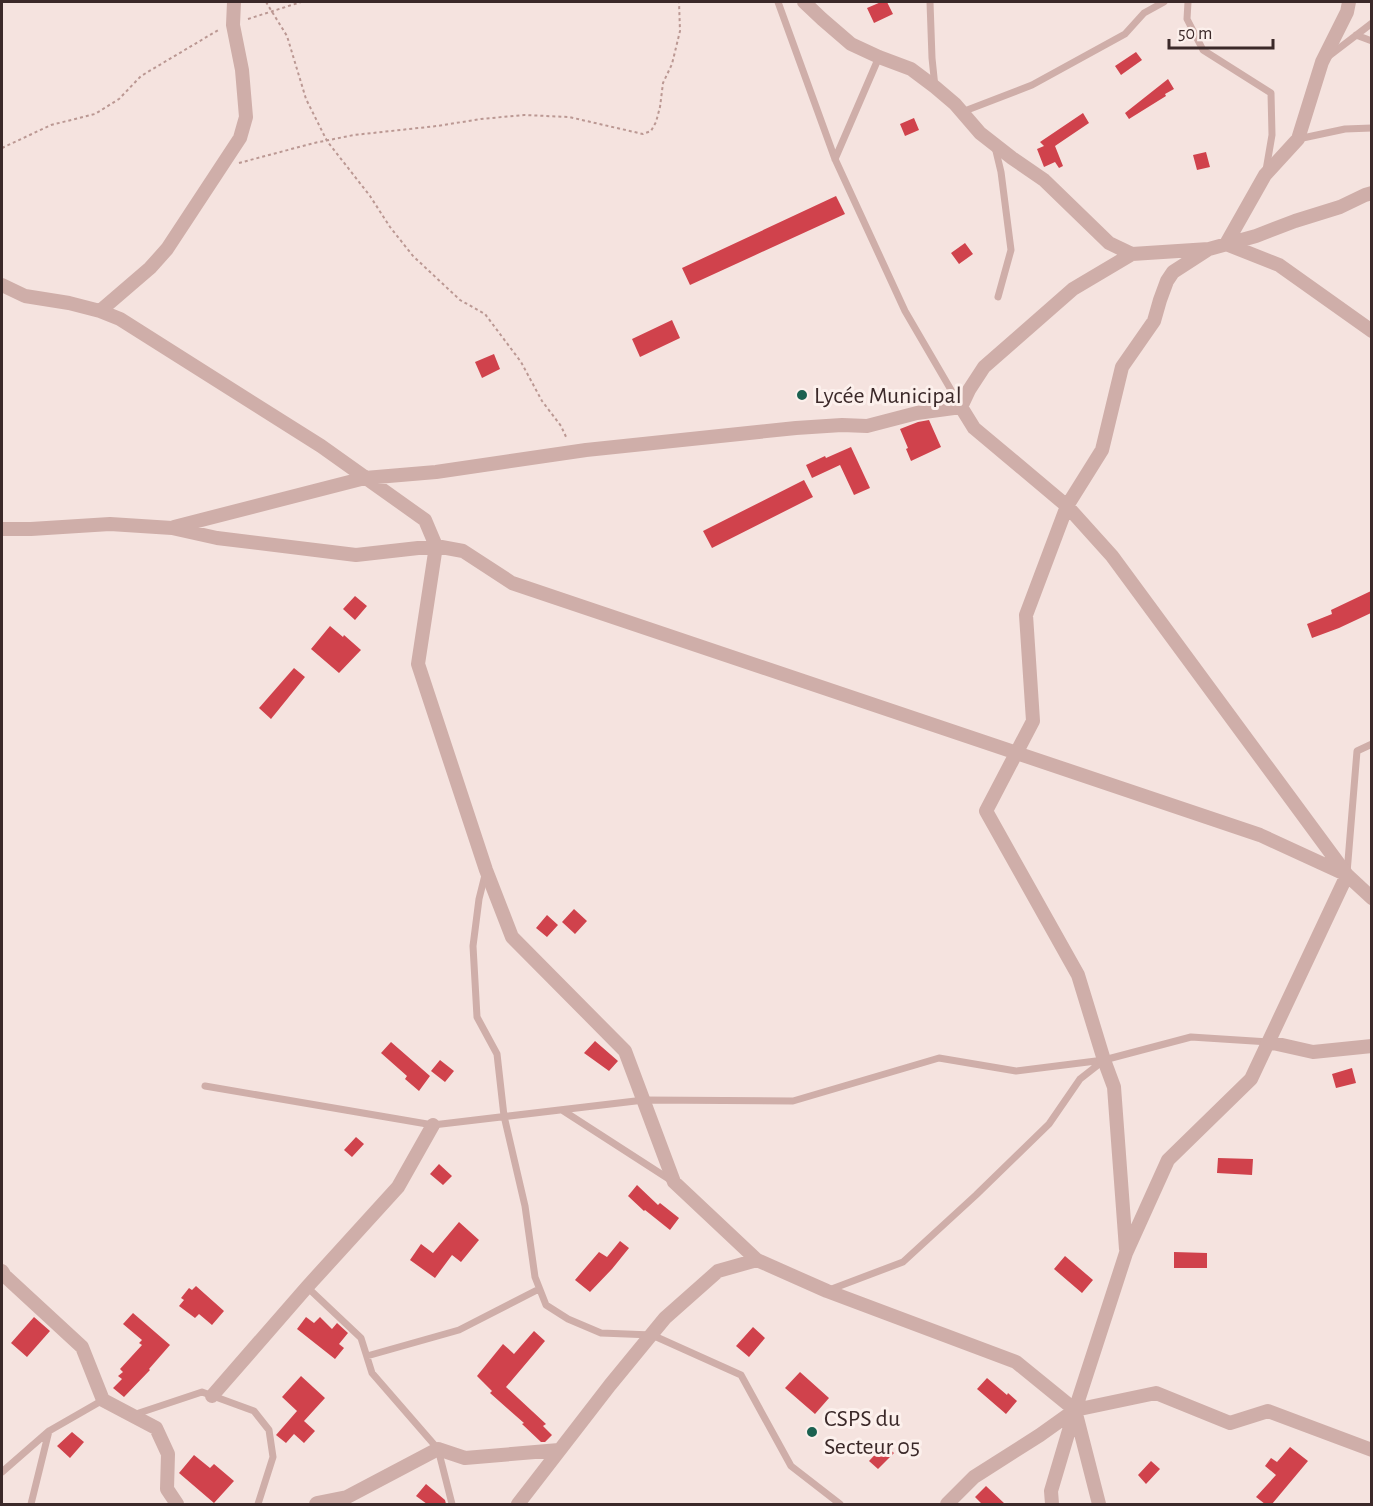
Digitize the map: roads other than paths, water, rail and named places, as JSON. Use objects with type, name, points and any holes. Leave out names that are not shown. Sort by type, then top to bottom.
[{"type":"street","points":[[100,311],[150,268],[167,249],[240,138],[246,117],[242,70],[233,25],[234,2]]},
{"type":"street","points":[[804,2],[851,44],[911,69],[935,87],[962,112],[980,133],[1044,180],[1109,243],[1132,254]]},
{"type":"street","points":[[1226,244],[1265,175],[1298,139],[1322,62],[1347,12],[1349,2]]},
{"type":"street","points":[[961,407],[984,367],[1073,289],[1132,254],[1209,249],[1256,236],[1340,207],[1371,193]]},
{"type":"street","points":[[1226,244],[1279,265],[1371,331]]},
{"type":"street","points":[[1126,1253],[1114,1087],[1078,975],[986,811],[1033,721],[1026,615],[1066,506],[1102,450],[1122,367],[1154,321],[1167,282],[1173,272],[1209,249]]},
{"type":"street","points":[[2,285],[25,296],[69,303],[120,319],[321,446],[425,520],[436,546],[418,664],[486,870],[512,937],[625,1051],[674,1182],[757,1260],[827,1291],[1016,1362],[1075,1410],[1099,1504]]},
{"type":"street","points":[[172,528],[365,478],[436,472],[574,452],[796,428],[867,426],[917,413],[961,407]]},
{"type":"street","points":[[961,407],[974,428],[1066,506],[1112,556],[1347,876],[1371,898]]},
{"type":"street","points":[[2,529],[110,524],[172,528],[217,538],[357,555],[436,546],[463,551],[512,583],[1260,835],[1347,876]]},
{"type":"street","points":[[1052,1504],[1051,1491],[1126,1253],[1168,1160],[1251,1079],[1347,876]]},
{"type":"street","points":[[1269,1042],[1313,1052],[1371,1046]]},
{"type":"street","points":[[212,1396],[398,1187],[433,1125]]},
{"type":"street","points":[[518,1504],[665,1318],[718,1271],[757,1260]]},
{"type":"street","points":[[2,1271],[82,1347],[103,1400],[156,1428],[168,1454],[167,1489],[177,1504]]},
{"type":"street","points":[[947,1504],[974,1477],[1075,1410],[1156,1393],[1230,1423],[1268,1411],[1371,1450]]},
{"type":"street","points":[[316,1504],[351,1501],[438,1449],[465,1458],[559,1450]]},
{"type":"lane","points":[[778,2],[835,159],[904,311],[961,407]]},
{"type":"lane","points":[[930,2],[935,87]]},
{"type":"lane","points":[[962,112],[1032,85],[1125,34],[1144,13],[1164,2]]},
{"type":"lane","points":[[1188,2],[1187,19],[1203,50],[1271,93],[1272,135],[1265,175]]},
{"type":"lane","points":[[1322,62],[1371,23]]},
{"type":"lane","points":[[1356,35],[1371,41]]},
{"type":"lane","points":[[835,159],[879,57]]},
{"type":"lane","points":[[1298,139],[1345,129],[1371,128]]},
{"type":"lane","points":[[995,145],[1001,172],[1011,249],[998,297]]},
{"type":"lane","points":[[1347,876],[1357,751],[1371,744]]},
{"type":"lane","points":[[486,870],[479,899],[473,946],[477,1017],[497,1054],[504,1116],[525,1206],[535,1277],[546,1305],[568,1319],[601,1333],[652,1335],[741,1375],[791,1466],[840,1504]]},
{"type":"lane","points":[[205,1086],[433,1125],[644,1100],[793,1101],[939,1058],[1016,1071],[1104,1060],[1191,1037],[1269,1042]]},
{"type":"lane","points":[[827,1291],[903,1262],[1041,1132],[1080,1079],[1104,1060]]},
{"type":"lane","points":[[562,1110],[674,1182]]},
{"type":"lane","points":[[307,1287],[361,1338],[372,1373],[438,1449],[452,1504]]},
{"type":"lane","points":[[367,1356],[459,1330],[539,1288]]},
{"type":"lane","points":[[133,1415],[201,1392],[254,1411],[269,1430],[273,1457],[258,1504]]},
{"type":"lane","points":[[2,1472],[49,1431],[103,1400]]},
{"type":"lane","points":[[31,1504],[49,1431]]},
{"type":"place","name":"Lycée Municipal","points":[[802,395]]},
{"type":"place","name":"CSPS du Secteur 05","points":[[812,1432]]}]
